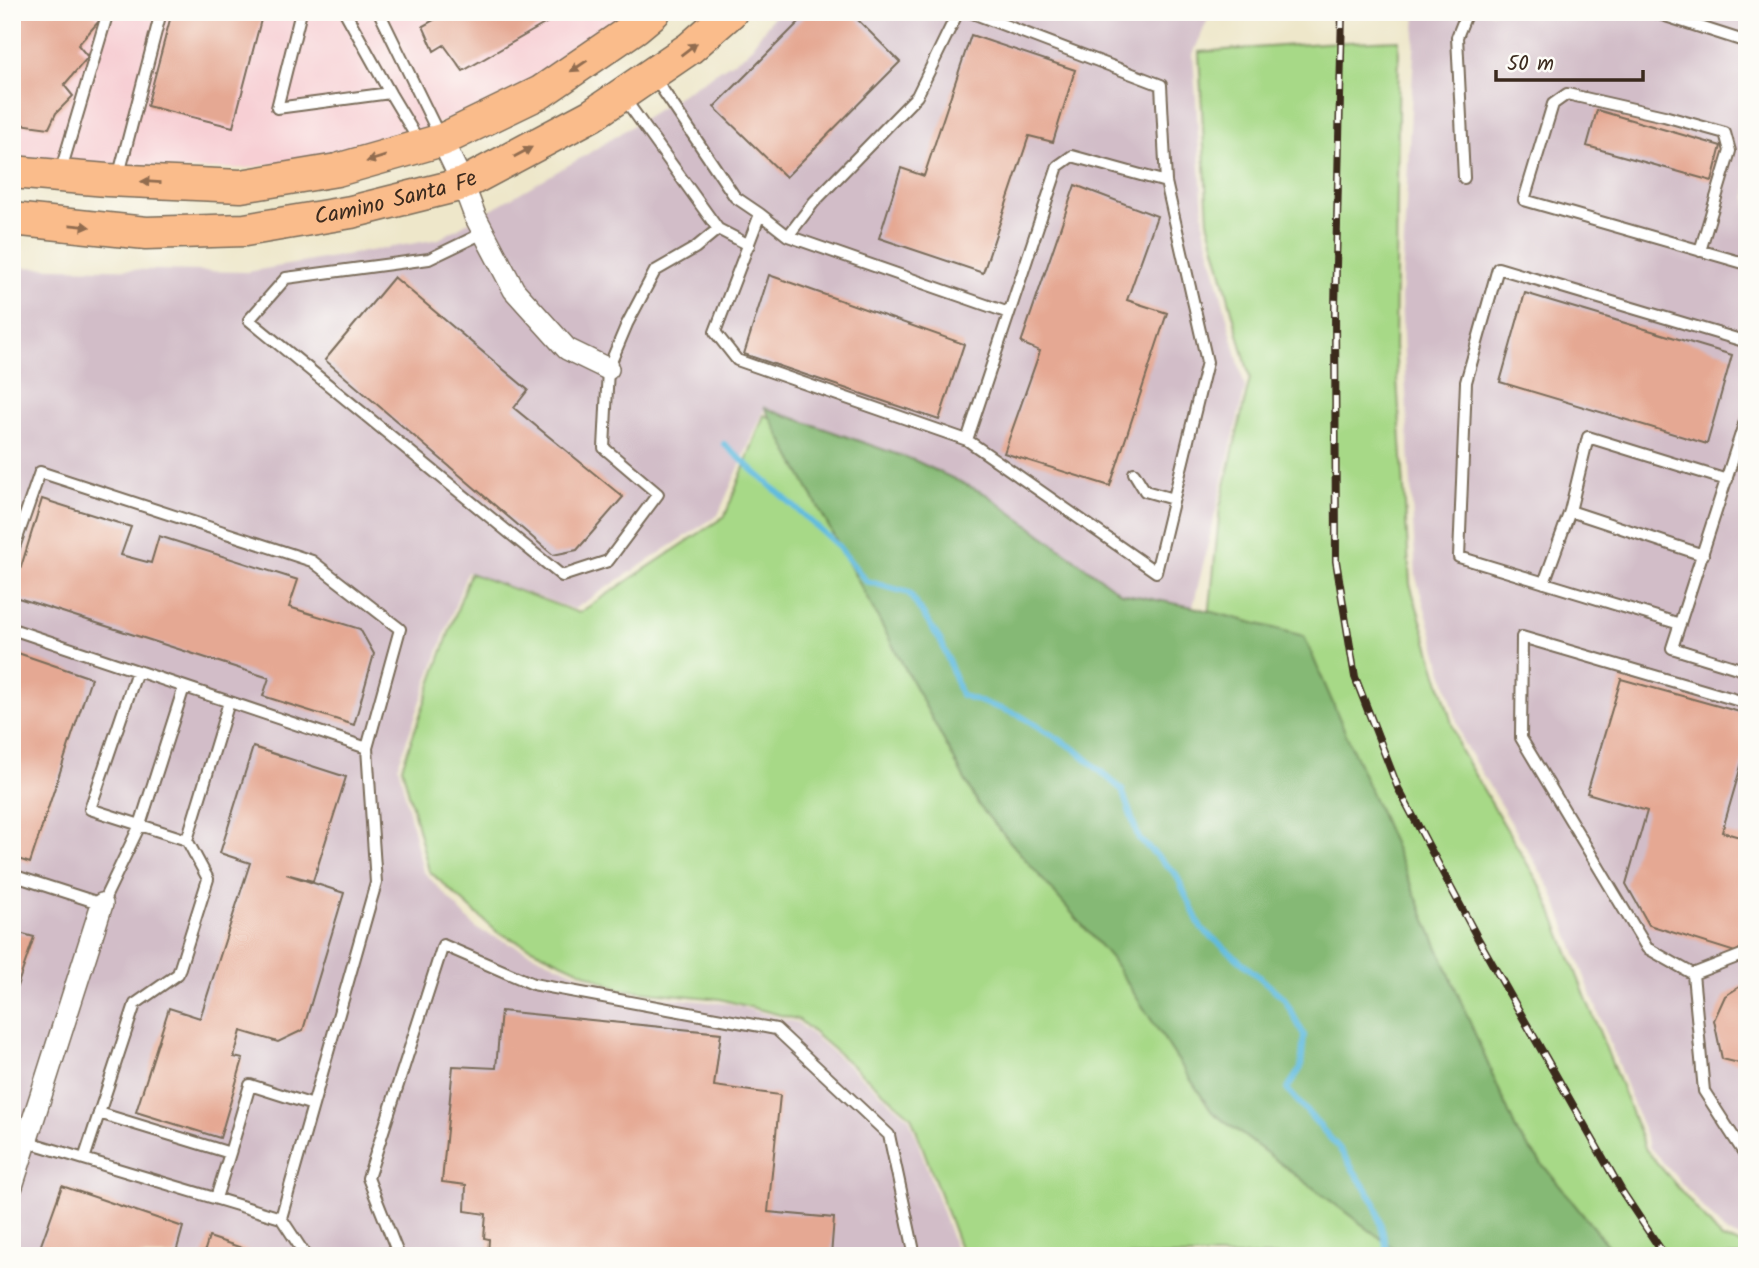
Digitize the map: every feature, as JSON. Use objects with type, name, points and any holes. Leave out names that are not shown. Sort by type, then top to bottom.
[{"type":"main road","name":"Camino Santa Fe","points":[[12,172],[241,186],[337,170],[431,143],[541,92],[654,12]]},
{"type":"main road","name":"Camino Santa Fe","points":[[12,219],[146,233],[246,230],[351,212],[463,184],[592,115],[690,48],[731,12]]},
{"type":"street","points":[[431,143],[463,184],[483,233],[514,290],[567,349],[608,369]]},
{"type":"street","points":[[14,1174],[20,1139],[102,904]]},
{"type":"lane","points":[[59,176],[108,12]]},
{"type":"lane","points":[[117,180],[161,12]]},
{"type":"lane","points":[[301,12],[278,108],[390,93]]},
{"type":"lane","points":[[345,12],[390,93],[431,143]]},
{"type":"lane","points":[[379,12],[431,143]]},
{"type":"lane","points":[[788,236],[814,202],[917,96],[958,12]]},
{"type":"lane","points":[[760,214],[715,332],[737,360],[967,440],[1156,572],[1207,362],[1166,182],[1161,85],[970,12]]},
{"type":"lane","points":[[1464,178],[1457,37],[1467,12]]},
{"type":"lane","points":[[1653,12],[1747,42]]},
{"type":"lane","points":[[652,74],[736,197],[788,236],[1009,313]]},
{"type":"lane","points":[[1700,251],[1730,151],[1725,133],[1567,94],[1553,104],[1524,200],[1700,251],[1747,264]]},
{"type":"lane","points":[[621,95],[718,229],[749,245]]},
{"type":"lane","points":[[967,440],[1058,166],[1072,156],[1166,182]]},
{"type":"lane","points":[[483,233],[429,259],[286,278],[249,320],[562,576],[608,561],[658,494],[604,448],[608,369],[627,324],[655,271],[695,248],[718,229]]},
{"type":"lane","points":[[1680,624],[1459,557],[1466,382],[1498,268],[1747,342]]},
{"type":"lane","points":[[1747,415],[1672,648],[1747,671]]},
{"type":"lane","points":[[1544,583],[1570,511],[1588,437],[1727,480]]},
{"type":"lane","points":[[12,553],[40,472],[312,561],[400,629],[367,748],[376,883],[281,1218]]},
{"type":"lane","points":[[1134,473],[1145,491],[1174,499]]},
{"type":"lane","points":[[1570,511],[1703,555]]},
{"type":"lane","points":[[12,629],[367,748]]},
{"type":"lane","points":[[1693,974],[1647,948],[1521,738],[1521,637],[1747,703]]},
{"type":"lane","points":[[84,1159],[135,1003],[178,974],[208,879],[187,841],[90,809],[136,671]]},
{"type":"lane","points":[[12,875],[102,904],[140,825],[184,687]]},
{"type":"lane","points":[[187,841],[229,702]]},
{"type":"lane","points":[[399,1256],[368,1178],[443,945],[533,984],[776,1029],[890,1135],[915,1256]]},
{"type":"lane","points":[[1693,974],[1747,953]]},
{"type":"lane","points":[[1693,974],[1704,1091],[1747,1154]]},
{"type":"lane","points":[[216,1198],[250,1085],[313,1105]]},
{"type":"lane","points":[[99,1113],[230,1153]]},
{"type":"lane","points":[[20,1139],[281,1218],[306,1256]]},
{"type":"shaded area","points":[[12,12],[634,12],[581,55],[485,105],[385,145],[248,168],[132,171],[12,161]]},
{"type":"shaded area","points":[[777,12],[1211,12],[1193,54],[1204,227],[1245,388],[1193,607],[1121,593],[986,494],[765,408],[718,515],[574,609],[467,572],[398,765],[423,871],[477,929],[620,993],[730,1004],[798,1023],[909,1118],[958,1256],[12,1256],[12,267],[247,272],[439,239],[586,155],[747,53]]},
{"type":"shaded area","points":[[1416,12],[1747,12],[1747,1240],[1727,1234],[1650,1148],[1552,891],[1463,742],[1416,577],[1401,299]]},
{"type":"green space","points":[[1399,40],[1395,346],[1410,584],[1460,750],[1545,894],[1646,1150],[1722,1239],[1747,1245],[1747,1256],[963,1256],[911,1116],[799,1020],[720,999],[619,989],[497,932],[429,871],[402,767],[470,573],[579,613],[725,516],[764,415],[909,464],[1116,595],[1209,617],[1220,507],[1250,378],[1208,221],[1199,52]]},
{"type":"green space","points":[[765,408],[916,461],[986,494],[1121,593],[1193,607],[1304,636],[1518,1134],[1616,1256],[1404,1256],[1212,1112],[1110,957],[979,806]]},
{"type":"building","points":[[12,12],[92,12],[100,20],[78,45],[88,57],[64,85],[73,96],[56,113],[49,128],[12,123]]},
{"type":"building","points":[[172,12],[263,12],[233,127],[147,106]]},
{"type":"building","points":[[429,12],[565,12],[463,71],[444,45],[434,51],[423,26],[434,20]]},
{"type":"building","points":[[809,12],[850,12],[900,62],[786,177],[714,107]]},
{"type":"building","points":[[971,35],[1075,70],[1053,142],[1029,136],[983,273],[879,238],[901,168],[924,176]]},
{"type":"building","points":[[1597,110],[1721,146],[1712,181],[1587,146]]},
{"type":"building","points":[[1075,185],[1157,216],[1127,300],[1167,313],[1110,486],[1004,453],[1040,351],[1021,343]]},
{"type":"building","points":[[769,275],[964,344],[939,420],[744,354]]},
{"type":"building","points":[[394,277],[528,390],[514,408],[623,497],[577,550],[553,555],[325,360]]},
{"type":"building","points":[[1525,293],[1732,355],[1707,444],[1500,382]]},
{"type":"building","points":[[42,499],[131,527],[121,555],[151,563],[159,536],[298,580],[289,607],[360,629],[374,654],[354,725],[263,696],[269,678],[12,596]]},
{"type":"building","points":[[12,651],[91,678],[30,863],[12,857]]},
{"type":"building","points":[[1621,679],[1747,714],[1747,745],[1722,832],[1747,839],[1747,944],[1735,952],[1649,925],[1626,884],[1647,811],[1587,793]]},
{"type":"building","points":[[253,747],[346,777],[313,881],[286,874],[344,893],[303,1030],[278,1042],[241,1031],[234,1057],[243,1059],[220,1138],[136,1112],[169,1008],[200,1018],[250,863],[220,853]]},
{"type":"building","points":[[12,931],[34,937],[13,998],[12,998]]},
{"type":"building","points":[[1747,982],[1747,1065],[1722,1059],[1714,1020],[1725,996]]},
{"type":"building","points":[[501,1011],[721,1033],[714,1086],[780,1095],[768,1212],[834,1218],[831,1256],[488,1256],[489,1239],[484,1238],[486,1214],[465,1211],[466,1185],[442,1182],[453,1066],[496,1068]]},
{"type":"building","points":[[62,1186],[183,1227],[175,1256],[37,1256]]},
{"type":"building","points":[[209,1237],[263,1255],[263,1256],[203,1256]]},
{"type":"waterway","points":[[724,444],[837,545],[866,581],[909,593],[942,643],[961,695],[1019,715],[1075,749],[1122,790],[1139,839],[1176,874],[1201,928],[1284,998],[1304,1035],[1301,1068],[1287,1089],[1339,1148],[1375,1203],[1389,1256]]},
{"type":"railway","points":[[1342,12],[1335,308],[1336,561],[1355,677],[1398,788],[1477,937],[1623,1193],[1665,1256]]}]
